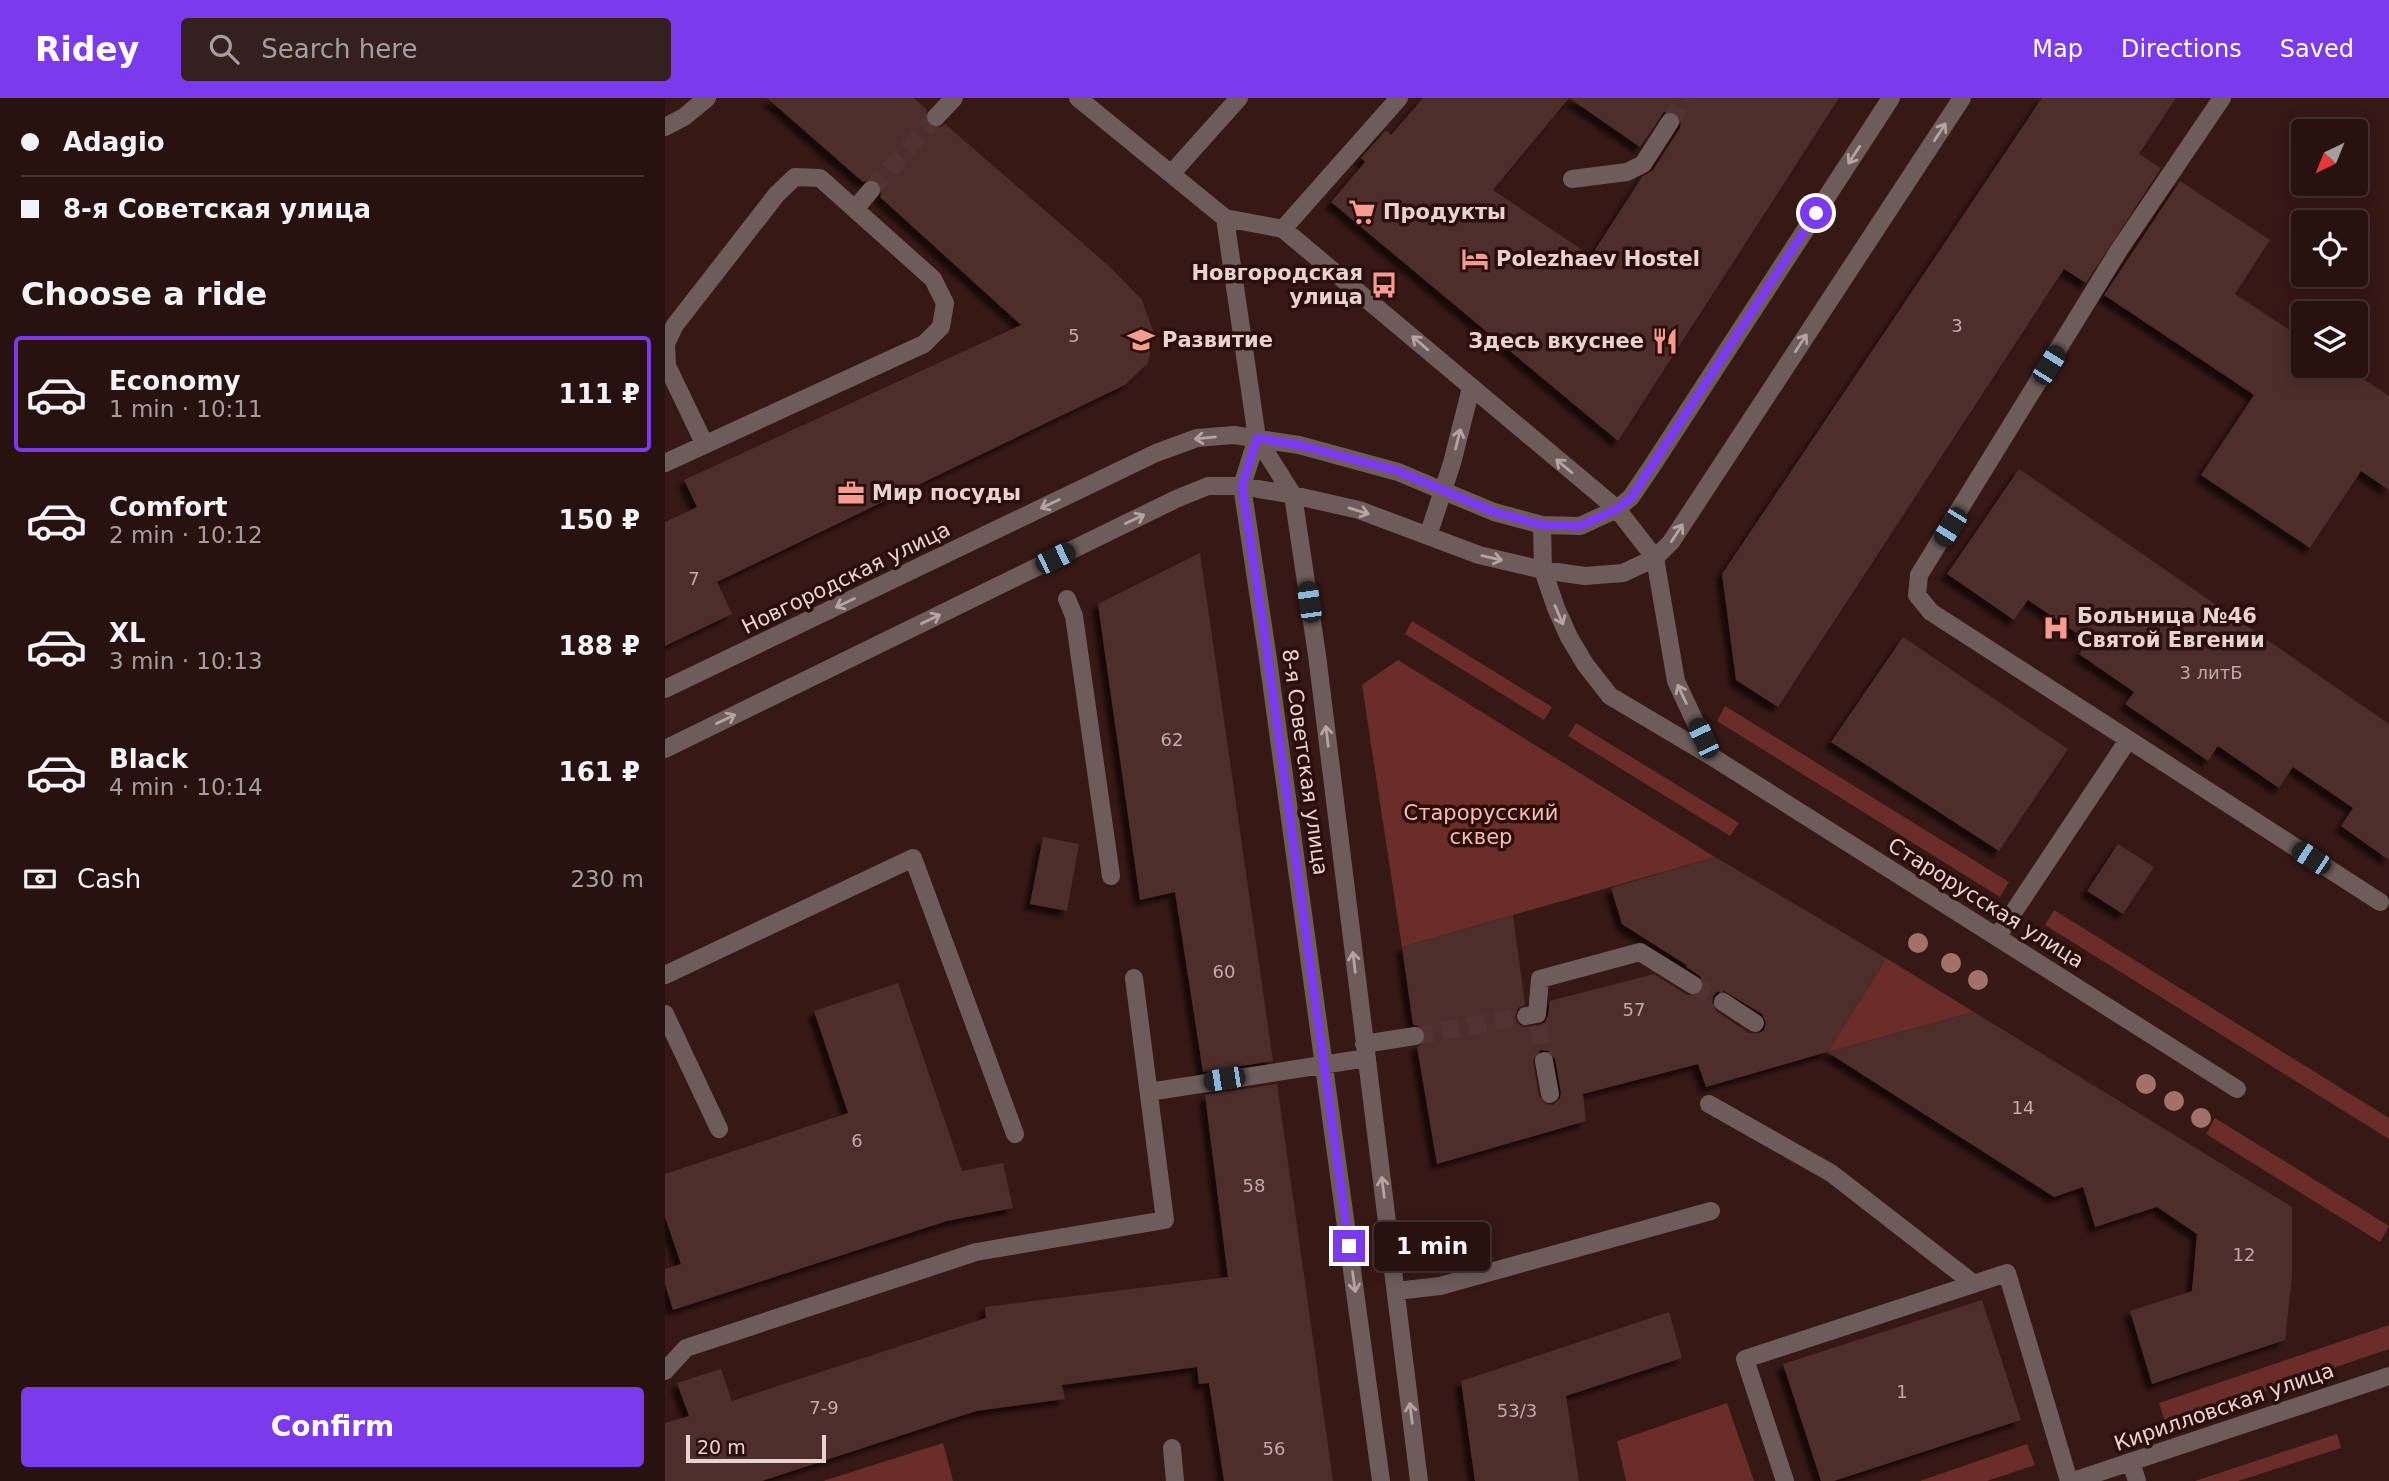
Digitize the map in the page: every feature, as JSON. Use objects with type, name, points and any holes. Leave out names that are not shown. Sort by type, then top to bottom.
[{"type":"street","points":[[665,127],[684,117],[706,98]]},
{"type":"street","points":[[936,117],[954,98]]},
{"type":"street","points":[[1078,98],[1224,218],[1283,229],[1617,509],[1655,558],[1676,681],[1711,756]]},
{"type":"street","points":[[1171,174],[1239,98]]},
{"type":"street","points":[[1283,229],[1399,98]]},
{"type":"street","name":"Новгородская улица","points":[[665,689],[1156,453],[1196,438],[1234,435],[1299,445],[1398,471],[1494,512],[1542,525],[1580,526],[1617,509],[1631,498],[1891,98]]},
{"type":"street","points":[[665,748],[1176,499],[1208,486],[1242,486],[1359,510],[1479,555],[1543,570],[1585,576],[1623,573],[1655,558],[1671,542],[1962,98]]},
{"type":"street","points":[[2222,98],[2119,250],[1919,575],[1917,595],[1931,612],[2380,902]]},
{"type":"street","points":[[1572,179],[1627,172],[1643,164],[1670,122]]},
{"type":"street","points":[[665,463],[705,445],[924,344],[941,327],[945,303],[933,278],[820,178],[795,177],[777,194],[675,325],[666,344],[666,367],[705,445]]},
{"type":"street","points":[[855,209],[871,190]]},
{"type":"street","points":[[1224,218],[1257,438]]},
{"type":"street","points":[[1428,536],[1452,463],[1471,387]]},
{"type":"street","name":"8-я Советская улица","points":[[1257,438],[1242,486],[1381,1481]]},
{"type":"street","name":"8-я Советская улица","points":[[1257,438],[1293,495],[1317,655],[1419,1481]]},
{"type":"street","name":"Старорусская улица","points":[[1542,525],[1543,570],[1569,637],[1585,664],[1610,696],[1711,756],[2237,1088]]},
{"type":"street","points":[[1067,599],[1073,617],[1111,876]]},
{"type":"street","points":[[1997,937],[2128,740]]},
{"type":"street","points":[[665,975],[913,858],[1014,1134]]},
{"type":"street","points":[[1534,1019],[1540,979],[1640,952],[1693,985]]},
{"type":"street","points":[[665,1371],[686,1348],[977,1252],[1165,1220],[1134,978]]},
{"type":"street","points":[[1723,1002],[1755,1023]]},
{"type":"street","points":[[665,1014],[719,1129]]},
{"type":"street","points":[[1149,1092],[1324,1064],[1415,1036]]},
{"type":"street","points":[[1544,1061],[1550,1094]]},
{"type":"street","points":[[1709,1104],[1831,1173],[1974,1284]]},
{"type":"street","points":[[1396,1291],[1440,1286],[1711,1211]]},
{"type":"street","points":[[1785,1481],[1745,1359],[2007,1273],[2071,1481]]},
{"type":"street","name":"Кирилловская улица","points":[[2071,1481],[2389,1376]]},
{"type":"street","points":[[1172,1448],[1175,1481]]},
{"type":"street","points":[[2131,1462],[2137,1481]]},
{"type":"green space","points":[[1412,621],[1552,707],[1544,720],[1405,634]]},
{"type":"green space","name":"Старорусский сквер","points":[[1398,660],[1715,857],[1402,947],[1362,685]]},
{"type":"green space","points":[[1725,706],[2009,882],[2000,897],[1717,721]]},
{"type":"green space","points":[[1576,723],[1739,823],[1730,836],[1568,736]]},
{"type":"green space","points":[[2054,910],[2389,1118],[2389,1139],[2045,925]]},
{"type":"green space","points":[[1886,958],[1974,1012],[1827,1052]]},
{"type":"green space","points":[[2215,1118],[2389,1226],[2380,1242],[2206,1134]]},
{"type":"green space","points":[[2389,1325],[2389,1349],[2166,1425],[2159,1403]]},
{"type":"green space","points":[[1727,1403],[1754,1481],[1626,1481],[1617,1441]]},
{"type":"green space","points":[[2337,1434],[2341,1448],[2238,1481],[2195,1481]]},
{"type":"green space","points":[[943,1443],[953,1481],[823,1481]]},
{"type":"green space","points":[[2027,1444],[2035,1465],[1987,1481],[1920,1481]]},
{"type":"building","points":[[767,98],[914,98],[927,110],[925,120],[929,126],[939,128],[945,124],[1109,266],[1142,300],[1154,334],[1148,363],[1125,385],[717,582],[732,614],[665,646],[665,522],[697,507],[684,480],[1021,325],[880,197],[882,191],[879,182],[872,179],[863,182]]},
{"type":"building","points":[[1423,98],[1569,98],[1839,98],[1618,441],[1331,202],[1365,162],[1361,158],[1386,130],[1391,135]],"holes":[[[1569,98],[1640,147],[1664,112],[1676,112],[1681,122],[1680,128],[1653,170],[1642,177],[1591,256],[1493,190]]]},
{"type":"building","points":[[2042,98],[2176,98],[2139,154],[2161,168],[2086,283],[2064,269],[1778,707],[1736,680],[1722,574]]},
{"type":"building","points":[[2180,181],[2270,240],[2235,294],[2291,331],[2291,378],[2361,378],[2389,396],[2389,490],[2361,471],[2310,548],[2201,475],[2254,395],[2104,295]]},
{"type":"building","points":[[2019,469],[2389,724],[2389,860],[2341,826],[2353,808],[2293,767],[2279,788],[2218,746],[2208,761],[2125,704],[2134,692],[2079,654],[2088,641],[2028,600],[2014,620],[1947,574]]},
{"type":"building","points":[[1200,553],[1273,1061],[1203,1072],[1175,892],[1140,900],[1098,604]]},
{"type":"building","points":[[1903,637],[2068,749],[1999,851],[1831,742]]},
{"type":"building","points":[[1043,837],[1079,844],[1067,911],[1030,904]]},
{"type":"building","points":[[2118,844],[2154,867],[2123,914],[2087,891]]},
{"type":"building","points":[[1715,857],[1886,958],[1827,1052],[1706,1087],[1698,1064],[1583,1094],[1586,1121],[1437,1164],[1417,1047],[1425,1041],[1426,1034],[1420,1026],[1413,1025],[1402,947],[1513,915],[1525,1005],[1518,1008],[1515,1017],[1517,1023],[1523,1027],[1545,1022],[1550,1001],[1654,974],[1687,995],[1698,995],[1704,986],[1700,976],[1622,924],[1611,888]],"holes":[[[1724,991],[1762,1014],[1766,1023],[1764,1030],[1749,1033],[1716,1011],[1712,1002],[1713,996]],[[1541,1050],[1548,1051],[1555,1059],[1561,1093],[1553,1105],[1546,1104],[1539,1096],[1533,1062]]]},
{"type":"building","points":[[898,983],[962,1171],[1003,1163],[1013,1208],[947,1221],[673,1310],[665,1284],[665,1269],[681,1264],[665,1217],[665,1174],[848,1113],[814,1011]]},
{"type":"building","points":[[1974,1012],[2292,1207],[2292,1276],[2285,1340],[2152,1384],[2130,1311],[2192,1291],[2197,1234],[2157,1207],[2095,1227],[2083,1187],[2054,1197],[1827,1052]]},
{"type":"building","points":[[1277,1084],[1333,1481],[1224,1481],[1209,1383],[1199,1384],[1197,1367],[1062,1385],[1065,1399],[976,1411],[762,1481],[665,1481],[665,1423],[689,1416],[677,1383],[721,1369],[732,1401],[986,1318],[985,1307],[1228,1277],[1205,1095]]},
{"type":"building","points":[[1982,1300],[2021,1420],[1834,1481],[1821,1481],[1783,1364]]},
{"type":"building","points":[[1669,1312],[1682,1358],[1566,1396],[1579,1481],[1475,1481],[1461,1381]]},
{"type":"tunnel","points":[[1670,122],[1686,98]]},
{"type":"tunnel","points":[[871,190],[936,117]]},
{"type":"tunnel","points":[[1693,985],[1723,1002]]},
{"type":"tunnel","points":[[1415,1036],[1526,1016]]},
{"type":"tunnel","points":[[1539,1026],[1544,1061]]},
{"type":"place","name":"Продукты","points":[[1362,212]]},
{"type":"place","name":"Polezhaev Hostel","points":[[1475,259]]},
{"type":"place","name":"Новгородская улица","points":[[1384,285]]},
{"type":"place","name":"Развитие","points":[[1141,340]]},
{"type":"place","name":"Здесь вкуснее","points":[[1665,341]]},
{"type":"place","name":"Мир посуды","points":[[851,493]]},
{"type":"place","name":"Больница №46 Святой Евгении","points":[[2056,628]]},
{"type":"route","points":[[1349,1246],[1242,486],[1257,438],[1299,445],[1398,471],[1494,512],[1542,525],[1580,526],[1617,509],[1631,498],[1816,213]]}]
